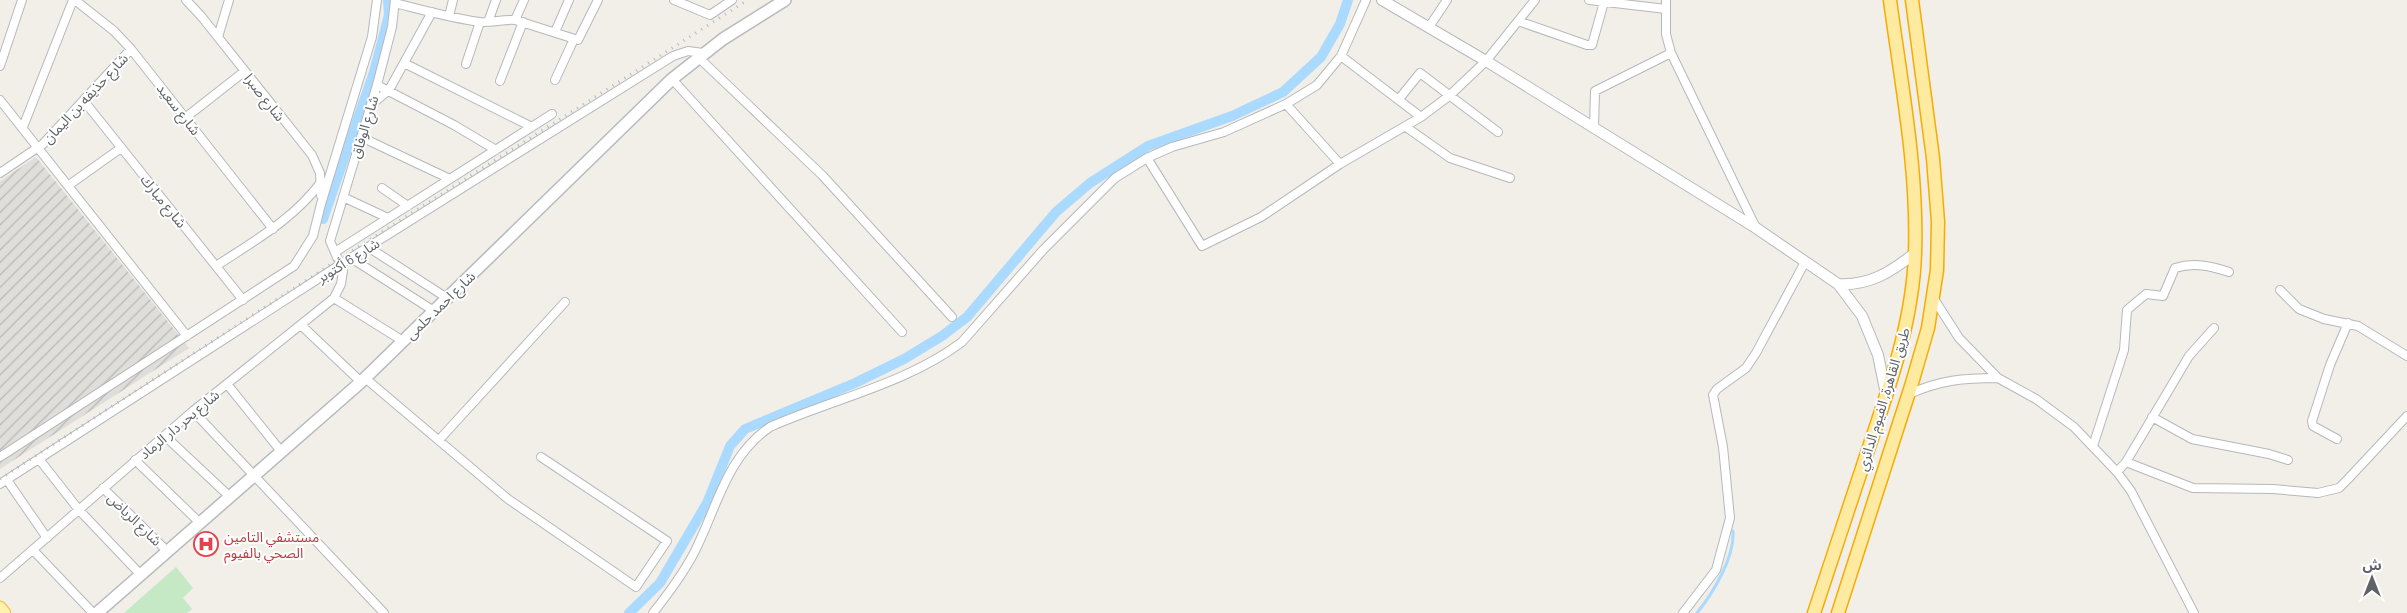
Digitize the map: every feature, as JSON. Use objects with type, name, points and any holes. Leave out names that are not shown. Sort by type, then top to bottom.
[{"type":"highway","name":"طريق القاهرة, الفيوم الدائري","points":[[1814,613],[1887,395],[1906,322],[1915,253],[1912,177],[1890,0]]},
{"type":"highway","name":"طريق القاهرة, الفيوم الدائري","points":[[1838,613],[1909,394],[1934,299],[1939,245],[1938,222],[1933,158],[1912,0]]},
{"type":"main road","name":"شارع احمد حلمى","points":[[97,613],[280,450],[363,380],[672,79],[701,55],[785,0]]},
{"type":"main road","points":[[0,608],[4,613]]},
{"type":"street","points":[[0,66],[22,0]]},
{"type":"street","points":[[22,127],[74,0]]},
{"type":"street","name":"شارع سعيد","points":[[74,0],[114,30],[131,49],[273,228]]},
{"type":"street","name":"شارع صبرا","points":[[186,0],[312,155],[320,173],[320,204]]},
{"type":"street","points":[[218,37],[229,0]]},
{"type":"street","name":"شارع الوفاق","points":[[0,457],[294,266],[310,245],[320,204],[372,37],[377,0]]},
{"type":"street","points":[[449,16],[453,0]]},
{"type":"street","points":[[466,64],[484,22],[496,0]]},
{"type":"street","points":[[500,81],[524,0]]},
{"type":"street","points":[[555,32],[569,0]]},
{"type":"street","points":[[395,2],[415,4],[432,12],[484,22],[499,20],[519,21],[578,40],[598,0]]},
{"type":"street","points":[[674,0],[710,15],[732,0]]},
{"type":"street","points":[[653,613],[671,589],[693,553],[727,478],[752,439],[779,423],[896,378],[946,354],[962,342],[1043,250],[1115,178],[1147,158],[1172,147],[1224,132],[1286,104],[1317,85],[1341,56],[1366,0]]},
{"type":"street","points":[[1382,0],[1486,61],[1756,228],[1838,284],[1862,316],[1878,355],[1887,395]]},
{"type":"street","points":[[1429,27],[1447,0]]},
{"type":"street","points":[[1147,158],[1202,246],[1261,217],[1340,164],[1421,117],[1449,96],[1486,61],[1535,0]]},
{"type":"street","points":[[1589,0],[1666,4],[1666,34],[1671,53],[1756,228]]},
{"type":"street","name":"شارع الوفاق","points":[[335,252],[330,241],[334,222],[378,85],[392,27],[395,2]]},
{"type":"street","points":[[1518,21],[1587,45],[1592,45],[1604,2]]},
{"type":"street","points":[[371,105],[389,90],[432,12]]},
{"type":"street","points":[[555,80],[574,39]]},
{"type":"street","name":"شارع حذيفه بن اليمان","points":[[0,173],[39,148],[131,49]]},
{"type":"street","name":"شارع 6 أكتوبر","points":[[0,484],[368,247],[673,56],[688,51],[701,55]]},
{"type":"street","points":[[1594,128],[1595,91],[1671,53]]},
{"type":"street","points":[[701,55],[822,175],[952,317]]},
{"type":"street","points":[[1341,56],[1399,98],[1421,117]]},
{"type":"street","points":[[404,63],[532,127]]},
{"type":"street","points":[[186,118],[245,71]]},
{"type":"street","points":[[1399,98],[1420,73],[1498,132]]},
{"type":"street","points":[[672,79],[902,332]]},
{"type":"street","points":[[378,85],[454,125],[496,150]]},
{"type":"street","points":[[0,100],[187,336]]},
{"type":"street","name":"شارع مبارك","points":[[84,101],[243,300]]},
{"type":"street","points":[[1286,104],[1340,164]]},
{"type":"street","name":"شارع 6 أكتوبر","points":[[335,252],[552,114]]},
{"type":"street","points":[[1406,127],[1450,158],[1510,178]]},
{"type":"street","points":[[361,137],[450,179]]},
{"type":"street","points":[[69,185],[122,148]]},
{"type":"street","points":[[216,266],[273,228],[303,204],[321,181]]},
{"type":"street","points":[[382,188],[408,206]]},
{"type":"street","points":[[343,196],[388,218]]},
{"type":"street","points":[[317,219],[334,222]]},
{"type":"street","points":[[368,247],[448,298]]},
{"type":"street","points":[[335,252],[342,264]]},
{"type":"street","points":[[1838,284],[1863,283],[1876,279],[1915,253]]},
{"type":"street","points":[[351,258],[434,311]]},
{"type":"street","points":[[1682,613],[1716,570],[1730,518],[1722,447],[1713,395],[1717,389],[1746,368],[1756,354],[1806,262]]},
{"type":"street","name":"شارع بحر دار الرماد","points":[[0,578],[193,411],[302,326],[334,298],[343,277],[342,264]]},
{"type":"street","points":[[2094,446],[2124,350],[2127,310],[2146,294],[2163,296],[2175,268],[2184,264],[2199,264],[2229,272]]},
{"type":"street","points":[[2280,290],[2299,309],[2324,319],[2348,323],[2368,332],[2407,356]]},
{"type":"street","points":[[334,298],[404,341]]},
{"type":"street","points":[[1934,299],[1959,338],[1998,378],[2036,399],[2074,427],[2117,472],[2131,490],[2194,613]]},
{"type":"street","points":[[439,440],[565,302]]},
{"type":"street","points":[[2337,439],[2313,426],[2312,421],[2330,364],[2348,323]]},
{"type":"street","points":[[302,326],[363,380],[439,440],[508,499],[636,587],[667,541],[541,457]]},
{"type":"street","points":[[2117,472],[2126,462],[2189,356],[2214,328]]},
{"type":"street","points":[[1909,394],[1934,384],[1956,380],[1998,378]]},
{"type":"street","points":[[227,384],[280,450]]},
{"type":"street","points":[[193,411],[254,473],[384,613]]},
{"type":"street","points":[[2152,416],[2192,439],[2269,454],[2288,460]]},
{"type":"street","points":[[2126,462],[2193,488],[2273,489],[2318,493],[2338,488],[2407,416]]},
{"type":"street","points":[[165,436],[229,496]]},
{"type":"street","points":[[39,459],[80,510],[140,574]]},
{"type":"street","points":[[136,460],[198,522]]},
{"type":"street","points":[[7,480],[47,538]]},
{"type":"street","name":"شارع الرياض","points":[[103,488],[166,550]]},
{"type":"street","points":[[33,550],[93,613]]},
{"type":"shaded area","points":[[36,157],[189,348],[0,469],[0,181]]},
{"type":"green space","points":[[176,567],[193,588],[183,598],[192,609],[187,613],[124,613]]},
{"type":"waterway","points":[[323,219],[374,72],[389,15],[388,0]]},
{"type":"waterway","points":[[629,613],[660,583],[707,503],[730,446],[745,429],[855,383],[904,359],[942,336],[967,317],[1056,212],[1090,183],[1148,146],[1232,116],[1283,92],[1321,57],[1340,24],[1348,0]]},
{"type":"waterway","points":[[1697,613],[1710,595],[1727,563],[1733,541],[1733,531]]},
{"type":"railway","points":[[0,479],[339,259],[748,0]]},
{"type":"place","name":"مستشفي التامين الصحي بالفيوم","points":[[206,544]]}]
